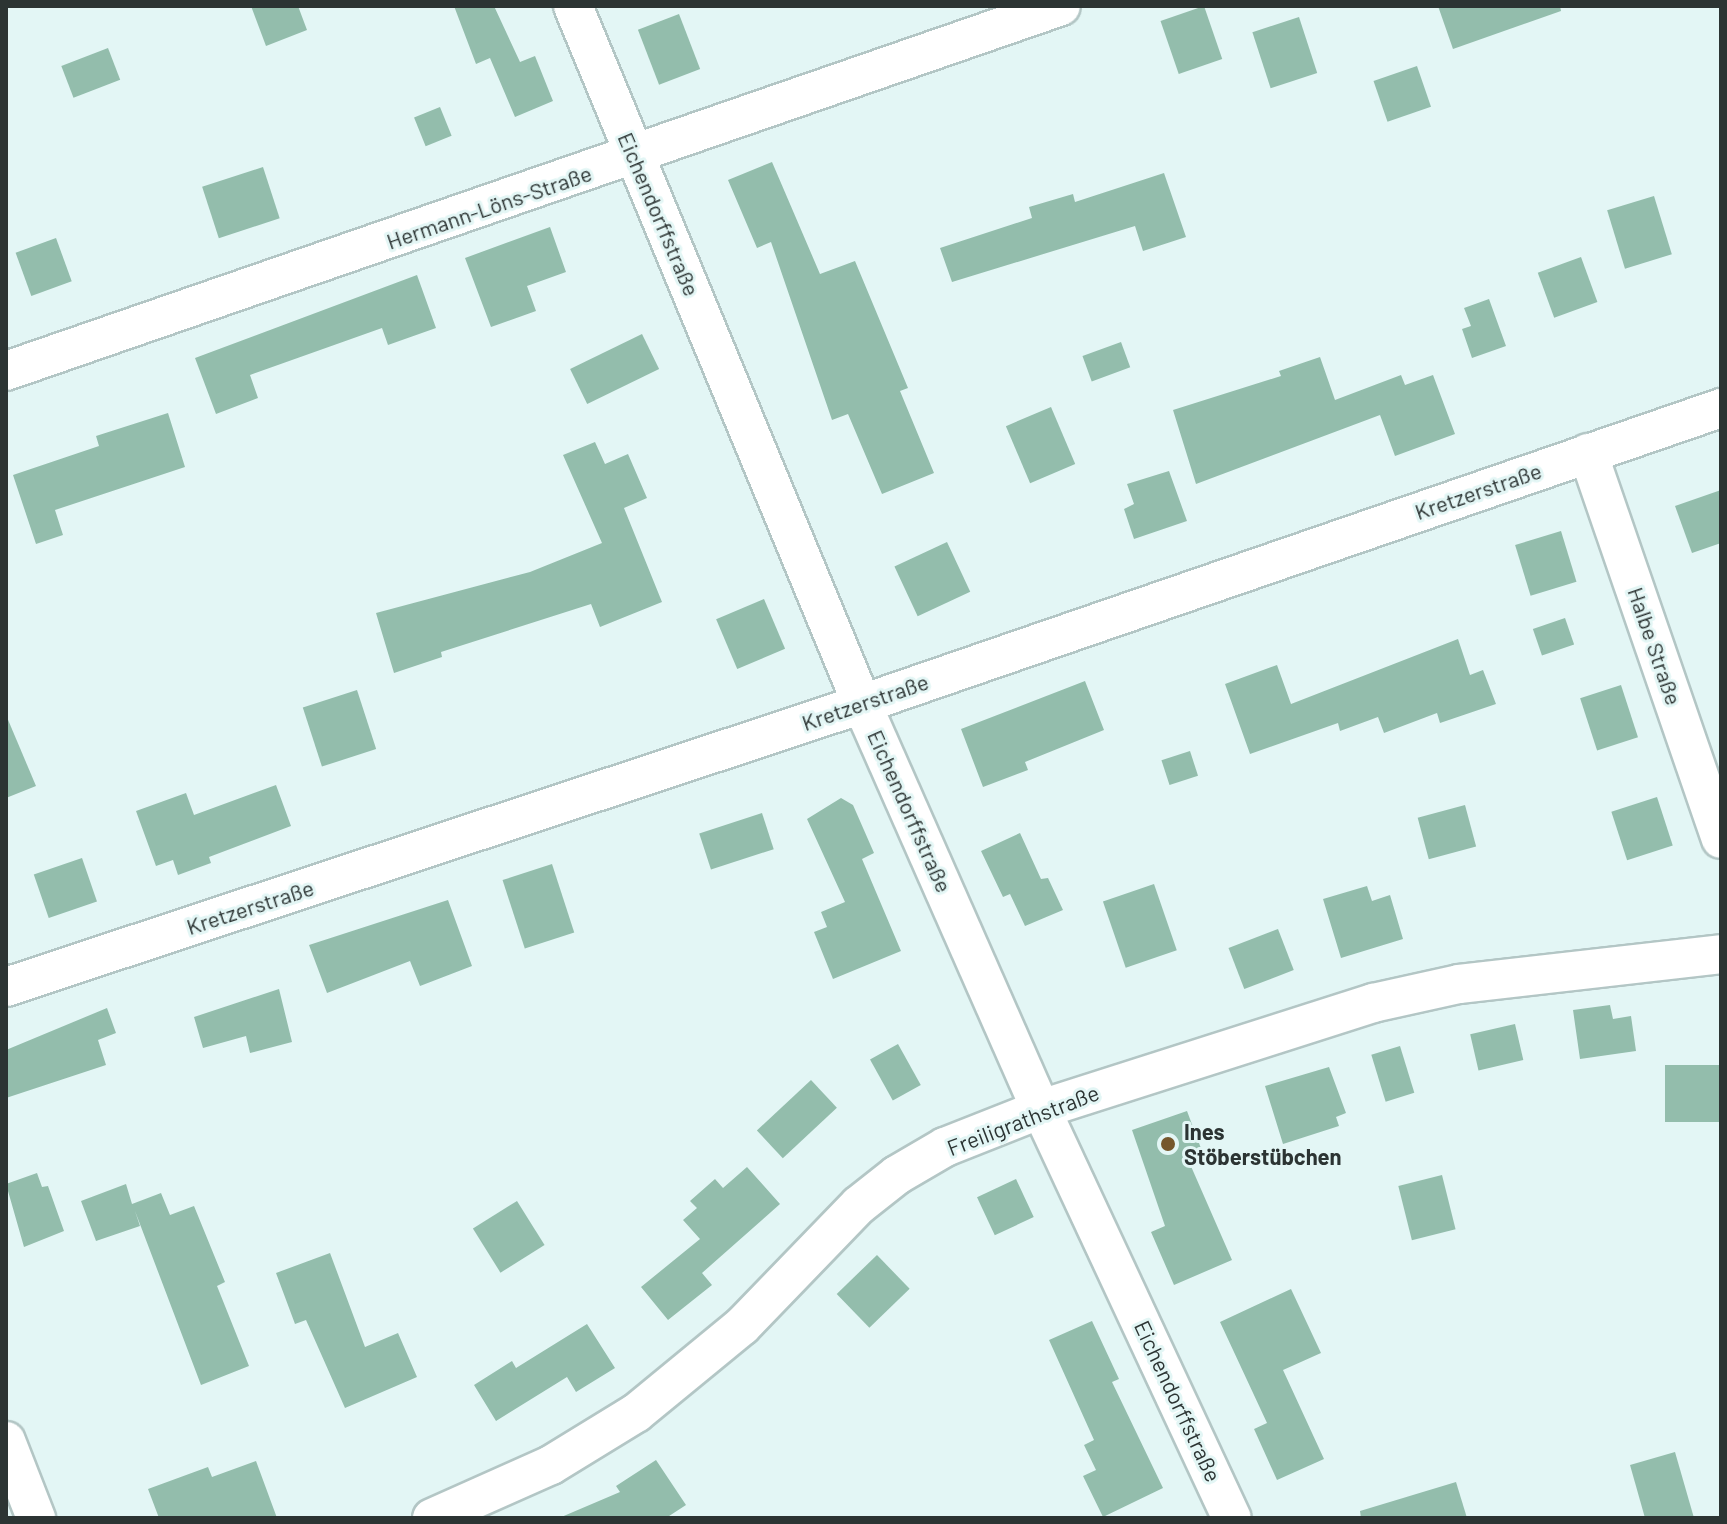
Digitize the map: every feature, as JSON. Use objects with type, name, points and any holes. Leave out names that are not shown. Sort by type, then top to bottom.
[{"type":"street","name":"Eichendorffstraße","points":[[573,6],[862,704],[1041,1109],[1232,1518]]},
{"type":"street","name":"Hermann-Löns-Straße","points":[[6,371],[1061,6]]},
{"type":"street","name":"Kretzerstraße","points":[[6,987],[862,704],[1721,408]]},
{"type":"street","name":"Halbe Straße","points":[[1588,453],[1721,839]]},
{"type":"street","name":"Freiligrathstraße","points":[[432,1518],[551,1465],[636,1413],[708,1358],[859,1205],[897,1175],[945,1147],[1041,1109],[1373,1003],[1459,984],[1721,954]]},
{"type":"street","points":[[6,1441],[36,1518]]},
{"type":"building","points":[[251,6],[298,6],[307,30],[266,46]]},
{"type":"building","points":[[454,6],[494,6],[520,62],[535,56],[553,101],[515,117],[490,58],[476,64]]},
{"type":"building","points":[[1204,6],[1222,59],[1179,74],[1161,21]]},
{"type":"building","points":[[1438,6],[1560,6],[1561,11],[1453,49]]},
{"type":"building","points":[[679,14],[700,69],[659,85],[638,30]]},
{"type":"building","points":[[1299,17],[1317,73],[1271,88],[1252,32]]},
{"type":"building","points":[[108,48],[120,80],[74,98],[61,66]]},
{"type":"building","points":[[1417,66],[1431,107],[1388,122],[1374,81]]},
{"type":"building","points":[[440,107],[452,136],[426,146],[414,117]]},
{"type":"building","points":[[772,162],[820,274],[855,261],[908,388],[900,391],[934,473],[882,494],[848,414],[832,420],[771,242],[757,248],[728,180]]},
{"type":"building","points":[[263,167],[280,218],[219,238],[202,187]]},
{"type":"building","points":[[1164,173],[1186,237],[1143,251],[1135,226],[952,282],[940,248],[1032,218],[1029,207],[1073,194],[1075,202]]},
{"type":"building","points":[[1654,196],[1672,254],[1625,269],[1607,210]]},
{"type":"building","points":[[550,227],[566,272],[527,286],[536,311],[491,327],[465,258]]},
{"type":"building","points":[[56,238],[72,281],[31,296],[16,253]]},
{"type":"building","points":[[1581,257],[1597,302],[1554,318],[1538,273]]},
{"type":"building","points":[[417,275],[436,328],[388,345],[382,328],[250,375],[258,398],[216,414],[195,358]]},
{"type":"building","points":[[1489,299],[1506,346],[1472,358],[1462,329],[1471,326],[1464,308]]},
{"type":"building","points":[[642,334],[659,369],[587,404],[570,369]]},
{"type":"building","points":[[1121,342],[1130,367],[1092,381],[1082,356]]},
{"type":"building","points":[[1320,357],[1335,400],[1401,375],[1405,385],[1433,375],[1455,434],[1395,456],[1380,415],[1196,484],[1173,410],[1281,376],[1279,371]]},
{"type":"building","points":[[1051,407],[1075,464],[1030,483],[1006,426]]},
{"type":"building","points":[[168,413],[185,467],[55,510],[63,535],[36,544],[13,475],[99,446],[96,436]]},
{"type":"building","points":[[595,442],[605,464],[628,454],[647,498],[624,508],[662,602],[600,627],[591,604],[441,652],[442,657],[394,673],[376,613],[530,572],[602,543],[563,455]]},
{"type":"building","points":[[1169,471],[1187,521],[1134,539],[1124,509],[1134,504],[1127,484]]},
{"type":"building","points":[[1721,490],[1721,543],[1692,553],[1675,506]]},
{"type":"building","points":[[1561,531],[1576,582],[1531,596],[1515,545]]},
{"type":"building","points":[[947,542],[970,592],[918,616],[894,567]]},
{"type":"building","points":[[764,599],[785,649],[737,669],[716,619]]},
{"type":"building","points":[[1565,618],[1574,644],[1542,656],[1533,629]]},
{"type":"building","points":[[1458,639],[1470,675],[1483,670],[1496,704],[1440,723],[1437,713],[1384,733],[1378,717],[1340,731],[1338,723],[1250,754],[1225,684],[1277,665],[1291,704]]},
{"type":"building","points":[[1085,681],[1104,730],[1025,762],[1028,770],[983,787],[961,729]]},
{"type":"building","points":[[1621,685],[1638,737],[1597,751],[1580,698]]},
{"type":"building","points":[[357,690],[376,749],[322,767],[303,708]]},
{"type":"building","points":[[6,715],[36,786],[6,798]]},
{"type":"building","points":[[1190,751],[1198,776],[1170,785],[1161,760]]},
{"type":"building","points":[[276,785],[291,826],[209,857],[211,863],[178,875],[173,860],[156,866],[136,811],[186,793],[194,815]]},
{"type":"building","points":[[1657,797],[1673,846],[1627,860],[1611,812]]},
{"type":"building","points":[[841,798],[853,805],[874,853],[862,859],[901,951],[833,979],[814,932],[827,927],[821,912],[845,902],[807,819]]},
{"type":"building","points":[[1465,805],[1476,847],[1429,859],[1418,818]]},
{"type":"building","points":[[762,813],[774,849],[711,870],[699,833]]},
{"type":"building","points":[[1020,833],[1041,879],[1048,878],[1063,910],[1025,926],[1010,894],[1003,897],[981,851]]},
{"type":"building","points":[[82,858],[97,901],[49,918],[34,875]]},
{"type":"building","points":[[552,864],[574,932],[525,949],[503,880]]},
{"type":"building","points":[[1154,884],[1177,950],[1126,968],[1103,902]]},
{"type":"building","points":[[1367,886],[1372,901],[1390,895],[1403,939],[1341,958],[1323,899]]},
{"type":"building","points":[[448,900],[472,966],[420,986],[410,961],[327,993],[309,945]]},
{"type":"building","points":[[1278,929],[1294,970],[1244,989],[1229,948]]},
{"type":"building","points":[[279,989],[292,1042],[250,1053],[246,1036],[203,1048],[194,1017]]},
{"type":"building","points":[[1610,1005],[1613,1019],[1631,1016],[1636,1051],[1580,1059],[1573,1010]]},
{"type":"building","points":[[107,1008],[116,1033],[98,1040],[106,1065],[6,1098],[6,1050]]},
{"type":"building","points":[[1515,1024],[1523,1060],[1479,1070],[1470,1034]]},
{"type":"building","points":[[898,1044],[921,1085],[893,1101],[870,1060]]},
{"type":"building","points":[[1400,1046],[1414,1093],[1386,1102],[1371,1055]]},
{"type":"building","points":[[1665,1065],[1721,1065],[1721,1122],[1665,1122]]},
{"type":"building","points":[[1329,1067],[1346,1113],[1336,1117],[1339,1126],[1283,1144],[1265,1086]]},
{"type":"building","points":[[811,1080],[837,1108],[783,1158],[757,1130]]},
{"type":"building","points":[[1187,1111],[1205,1159],[1190,1164],[1232,1260],[1174,1285],[1151,1232],[1165,1226],[1132,1130]]},
{"type":"building","points":[[747,1167],[780,1204],[702,1273],[712,1285],[668,1320],[641,1287],[700,1239],[683,1220],[697,1208],[690,1201],[715,1179],[723,1188]]},
{"type":"building","points":[[37,1173],[42,1187],[48,1186],[64,1231],[24,1247],[6,1184]]},
{"type":"building","points":[[1442,1175],[1456,1229],[1412,1240],[1398,1186]]},
{"type":"building","points":[[1016,1179],[1034,1217],[995,1235],[977,1197]]},
{"type":"building","points":[[126,1184],[132,1204],[161,1193],[170,1215],[194,1206],[225,1282],[217,1286],[249,1366],[201,1385],[135,1211],[140,1226],[96,1241],[81,1201]]},
{"type":"building","points":[[517,1201],[545,1245],[500,1273],[473,1229]]},
{"type":"building","points":[[330,1253],[365,1347],[398,1333],[417,1377],[345,1408],[306,1320],[295,1324],[276,1273]]},
{"type":"building","points":[[877,1255],[910,1289],[869,1328],[837,1294]]},
{"type":"building","points":[[1291,1289],[1321,1353],[1283,1370],[1324,1459],[1277,1480],[1254,1429],[1267,1423],[1220,1322]]},
{"type":"building","points":[[1092,1321],[1119,1379],[1112,1382],[1163,1488],[1103,1517],[1083,1476],[1096,1470],[1084,1445],[1094,1440],[1049,1340]]},
{"type":"building","points":[[587,1324],[615,1368],[576,1392],[567,1377],[496,1421],[474,1385],[512,1361],[516,1368]]},
{"type":"building","points":[[1675,1452],[1694,1518],[1645,1518],[1630,1465]]},
{"type":"building","points":[[656,1460],[686,1505],[666,1518],[559,1518],[620,1492],[616,1486]]},
{"type":"building","points":[[256,1461],[277,1518],[159,1518],[148,1489],[208,1467],[212,1477]]},
{"type":"building","points":[[1456,1482],[1467,1518],[1361,1518],[1360,1511]]},
{"type":"place","name":"Ines Stöberstübchen","points":[[1168,1144]]}]
